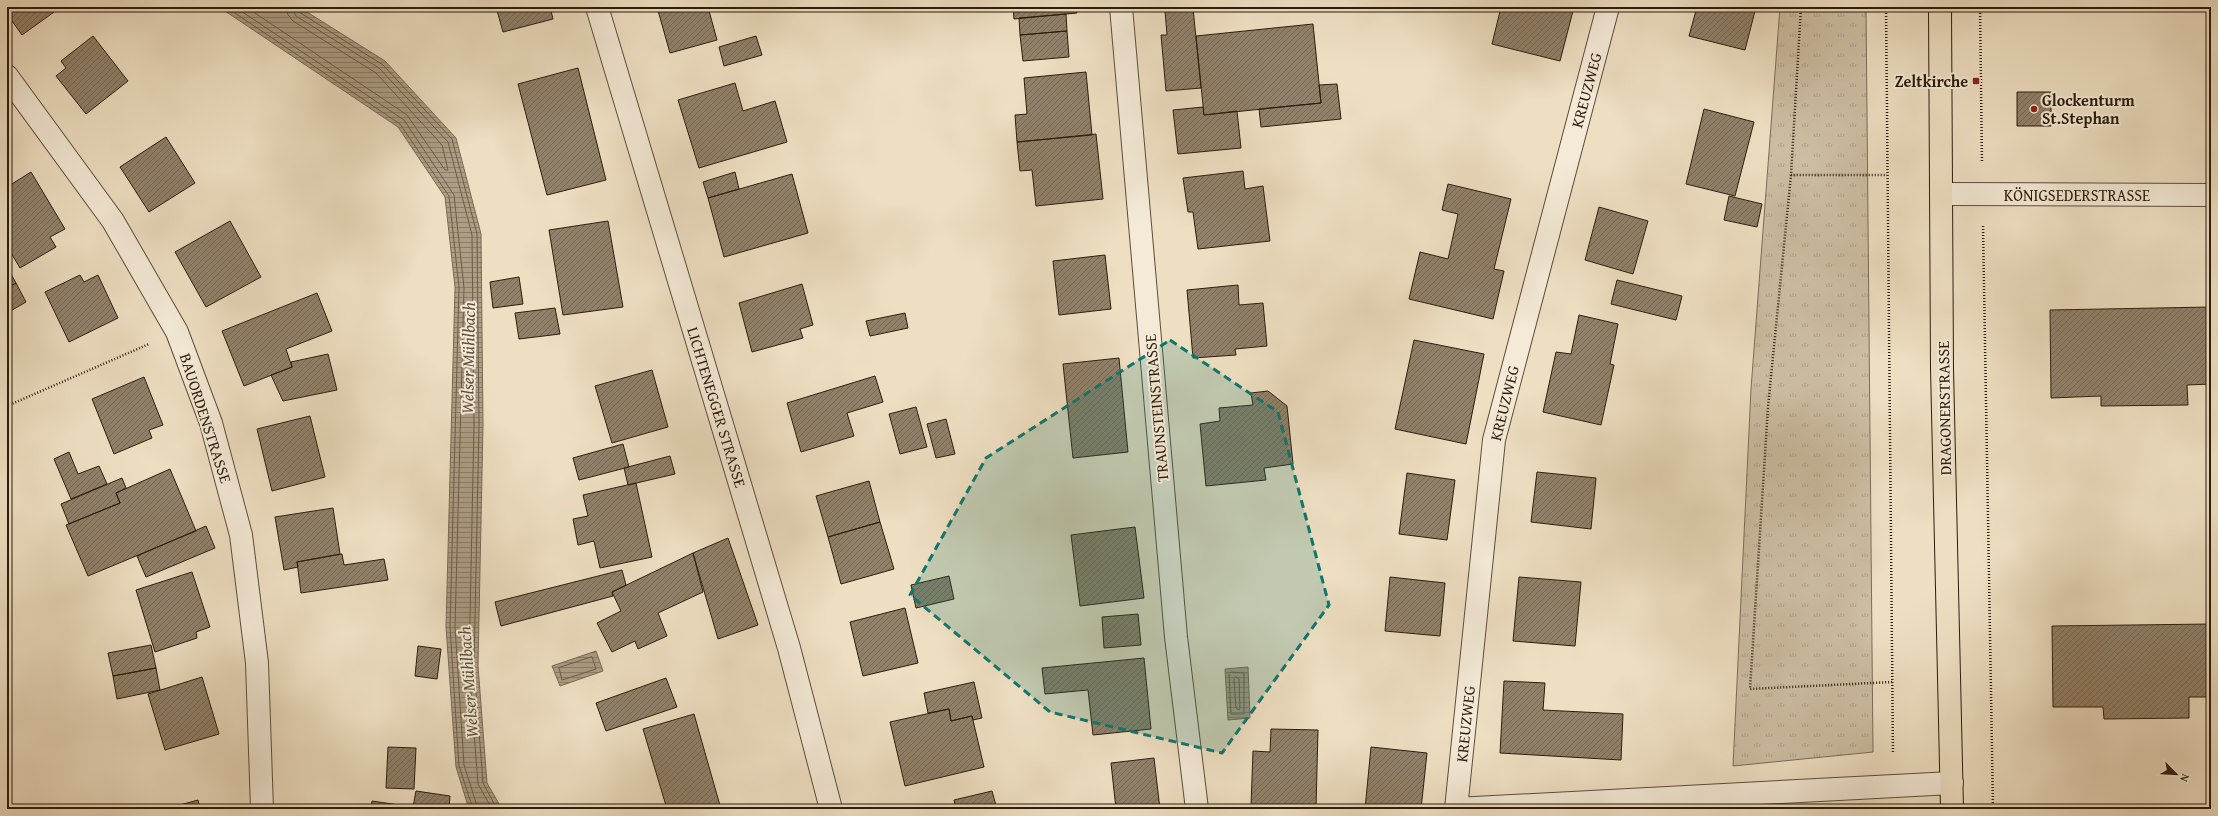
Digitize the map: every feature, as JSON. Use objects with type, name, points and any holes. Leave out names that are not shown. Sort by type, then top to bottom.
[{"type":"main road","name":"DRAGONERSTRASSE","points":[[1940,7],[1942,368],[1952,809]]},
{"type":"street","name":"LICHTENEGGER STRASSE","points":[[597,7],[789,648],[831,809]]},
{"type":"street","name":"TRAUNSTEINSTRASSE","points":[[1121,7],[1176,637],[1197,809]]},
{"type":"street","name":"KREUZWEG","points":[[1456,809],[1494,440],[1608,7]]},
{"type":"street","name":"BAUORDENSTRASSE","points":[[7,76],[113,221],[177,332],[211,423],[241,535],[257,663],[262,809]]},
{"type":"street","name":"KÖNIGSEDERSTRASSE","points":[[1942,194],[2211,195]]},
{"type":"street","points":[[1456,809],[1952,783]]},
{"type":"path","points":[[1801,7],[1791,175],[1768,407],[1750,689],[1892,682]]},
{"type":"path","points":[[1886,7],[1893,786]]},
{"type":"path","points":[[1980,7],[1992,809]]},
{"type":"path","points":[[1791,175],[1887,175]]},
{"type":"path","points":[[7,406],[177,332]]},
{"type":"highlighted area","points":[[1170,340],[1278,412],[1329,605],[1222,753],[1050,712],[910,595],[986,458]]},
{"type":"green space","points":[[1780,7],[1866,7],[1873,752],[1733,766],[1751,389]]},
{"type":"water","name":"Welser Mühlbach","points":[[219,7],[299,7],[385,61],[456,138],[481,234],[483,425],[478,666],[487,783],[502,809],[469,809],[456,767],[446,627],[455,287],[445,197],[398,127]]},
{"type":"water","points":[[596,651],[603,671],[560,686],[552,666]]},
{"type":"water","points":[[1248,667],[1250,718],[1228,720],[1225,669]]},
{"type":"building","points":[[7,7],[61,7],[22,35],[7,14]]},
{"type":"building","points":[[496,7],[550,7],[553,19],[503,32]]},
{"type":"building","points":[[657,7],[708,7],[717,40],[670,53]]},
{"type":"building","points":[[1013,7],[1076,7],[1077,13],[1014,19]]},
{"type":"building","points":[[1501,7],[1574,7],[1560,61],[1492,44]]},
{"type":"building","points":[[1697,7],[1756,7],[1745,50],[1689,36]]},
{"type":"building","points":[[1193,8],[1201,88],[1166,91],[1161,35],[1167,35],[1165,11]]},
{"type":"building","points":[[1066,14],[1067,31],[1020,35],[1019,18]]},
{"type":"building","points":[[1313,24],[1321,103],[1204,115],[1196,36]]},
{"type":"building","points":[[1067,31],[1069,57],[1023,61],[1020,35]]},
{"type":"building","points":[[93,36],[128,81],[86,114],[56,76],[66,68],[61,61]]},
{"type":"building","points":[[756,36],[762,55],[724,66],[719,47]]},
{"type":"building","points":[[578,68],[606,180],[547,195],[518,84]]},
{"type":"building","points":[[1086,72],[1092,135],[1017,142],[1015,115],[1027,114],[1024,78]]},
{"type":"building","points":[[735,83],[743,111],[775,101],[787,142],[699,168],[678,100]]},
{"type":"building","points":[[1337,84],[1341,119],[1261,127],[1259,109],[1321,103],[1319,85]]},
{"type":"building","name":"Glockenturm St.Stephan","points":[[2017,92],[2051,92],[2051,126],[2017,126]]},
{"type":"building","points":[[1203,107],[1204,115],[1237,111],[1241,148],[1178,154],[1173,110]]},
{"type":"building","points":[[1704,109],[1754,122],[1735,196],[1686,184]]},
{"type":"building","points":[[1096,134],[1103,199],[1036,206],[1032,170],[1020,171],[1017,142]]},
{"type":"building","points":[[166,137],[195,183],[149,212],[120,167]]},
{"type":"building","points":[[1243,171],[1245,189],[1263,186],[1270,241],[1198,249],[1193,212],[1188,212],[1183,178]]},
{"type":"building","points":[[31,172],[65,229],[50,237],[56,247],[20,268],[7,246],[7,187]]},
{"type":"building","points":[[735,172],[739,189],[708,198],[703,182]]},
{"type":"building","points":[[792,174],[808,233],[724,257],[708,198]]},
{"type":"building","points":[[1448,184],[1511,199],[1494,269],[1504,271],[1493,319],[1409,299],[1420,252],[1448,259],[1458,214],[1442,210]]},
{"type":"building","points":[[1729,196],[1762,204],[1757,227],[1724,220]]},
{"type":"building","points":[[1599,207],[1648,221],[1633,274],[1585,260]]},
{"type":"building","points":[[230,221],[261,277],[206,307],[175,252]]},
{"type":"building","points":[[608,221],[623,307],[563,315],[549,230]]},
{"type":"building","points":[[1105,255],[1111,309],[1059,315],[1053,261]]},
{"type":"building","points":[[7,267],[16,283],[7,288]]},
{"type":"building","points":[[80,275],[84,282],[98,275],[118,318],[69,342],[45,292]]},
{"type":"building","points":[[519,277],[523,304],[493,308],[490,282]]},
{"type":"building","points":[[1617,280],[1682,296],[1676,320],[1611,304]]},
{"type":"building","points":[[16,283],[26,302],[7,313],[7,288]]},
{"type":"building","points":[[802,284],[813,325],[800,329],[803,338],[752,352],[739,303]]},
{"type":"building","points":[[1238,285],[1239,305],[1263,303],[1267,346],[1235,349],[1236,355],[1193,358],[1187,290]]},
{"type":"building","points":[[317,293],[332,331],[286,349],[292,367],[244,386],[222,331]]},
{"type":"building","points":[[2211,307],[2211,384],[2187,385],[2188,405],[2101,406],[2101,396],[2051,398],[2050,310]]},
{"type":"building","points":[[555,308],[560,334],[519,339],[515,313]]},
{"type":"building","points":[[905,313],[908,328],[870,336],[866,321]]},
{"type":"building","points":[[1579,315],[1618,324],[1610,364],[1614,365],[1601,425],[1543,412],[1556,352],[1571,354]]},
{"type":"building","points":[[1414,340],[1484,354],[1466,444],[1395,429]]},
{"type":"building","points":[[328,354],[337,390],[283,401],[271,375],[292,367],[291,362]]},
{"type":"building","points":[[1119,358],[1128,452],[1073,458],[1063,364]]},
{"type":"building","points":[[652,370],[668,427],[612,443],[595,386]]},
{"type":"building","points":[[875,376],[883,402],[847,413],[854,436],[801,452],[787,403]]},
{"type":"building","points":[[144,377],[163,425],[149,430],[152,438],[114,454],[92,399]]},
{"type":"building","points":[[1268,391],[1287,406],[1293,464],[1264,468],[1266,480],[1206,486],[1200,424],[1220,421],[1219,408],[1253,405],[1251,393]]},
{"type":"building","points":[[916,407],[927,447],[900,454],[889,414]]},
{"type":"building","points":[[310,416],[325,477],[272,491],[257,429]]},
{"type":"building","points":[[946,419],[955,454],[936,458],[927,424]]},
{"type":"building","points":[[623,444],[629,467],[579,480],[573,458]]},
{"type":"building","points":[[69,452],[78,474],[99,466],[107,484],[71,499],[54,459]]},
{"type":"building","points":[[670,456],[675,474],[628,485],[624,468]]},
{"type":"building","points":[[170,469],[196,531],[88,576],[66,525],[120,503],[116,493]]},
{"type":"building","points":[[1537,472],[1596,478],[1591,529],[1531,522]]},
{"type":"building","points":[[1407,473],[1455,480],[1447,540],[1399,534]]},
{"type":"building","points":[[122,478],[126,488],[116,493],[120,503],[69,524],[61,504]]},
{"type":"building","points":[[869,481],[880,522],[828,537],[816,496]]},
{"type":"building","points":[[636,483],[652,557],[600,568],[594,541],[578,545],[573,519],[588,516],[583,495]]},
{"type":"building","points":[[333,508],[340,554],[297,562],[298,567],[284,570],[275,517]]},
{"type":"building","points":[[880,522],[894,569],[841,584],[828,537]]},
{"type":"building","points":[[206,526],[215,548],[146,577],[137,556]]},
{"type":"building","points":[[1135,527],[1144,598],[1080,606],[1071,535]]},
{"type":"building","points":[[728,538],[758,625],[718,639],[693,553]]},
{"type":"building","points":[[693,553],[703,592],[658,613],[667,636],[638,649],[635,641],[612,652],[597,623],[621,611],[612,592]]},
{"type":"building","points":[[342,554],[344,565],[384,559],[388,580],[301,593],[297,562]]},
{"type":"building","points":[[622,570],[626,585],[612,592],[613,596],[501,626],[495,602]]},
{"type":"building","points":[[192,572],[210,627],[196,632],[197,638],[155,652],[136,590]]},
{"type":"building","points":[[949,576],[954,599],[916,608],[911,585]]},
{"type":"building","points":[[1390,577],[1445,583],[1440,636],[1385,631]]},
{"type":"building","points":[[1519,577],[1581,582],[1575,646],[1513,641]]},
{"type":"building","points":[[905,608],[918,663],[863,676],[850,622]]},
{"type":"building","points":[[1138,614],[1141,645],[1104,648],[1102,617]]},
{"type":"building","points":[[2211,624],[2211,697],[2189,697],[2189,718],[2104,719],[2103,707],[2053,707],[2052,626]]},
{"type":"building","points":[[151,645],[156,668],[113,676],[108,653]]},
{"type":"building","points":[[418,646],[441,649],[437,679],[415,676]]},
{"type":"building","points":[[1144,658],[1151,729],[1093,735],[1088,690],[1045,694],[1042,668]]},
{"type":"building","points":[[156,668],[160,690],[117,699],[113,676]]},
{"type":"building","points":[[202,677],[219,734],[165,750],[148,694]]},
{"type":"building","points":[[666,678],[677,707],[606,731],[596,703]]},
{"type":"building","points":[[1504,681],[1545,683],[1543,710],[1623,714],[1621,760],[1500,753]]},
{"type":"building","points":[[974,682],[982,718],[973,720],[972,716],[951,721],[949,709],[928,713],[924,693]]},
{"type":"building","points":[[949,709],[951,721],[972,716],[984,767],[905,786],[890,722]]},
{"type":"building","points":[[694,714],[721,809],[667,809],[643,729]]},
{"type":"building","points":[[1271,729],[1318,730],[1316,808],[1251,806],[1253,751],[1270,752]]},
{"type":"building","points":[[388,747],[416,748],[414,789],[386,788]]},
{"type":"building","points":[[1371,747],[1427,753],[1421,809],[1365,809]]},
{"type":"building","points":[[1154,758],[1160,809],[1116,809],[1111,763]]},
{"type":"building","points":[[416,791],[450,796],[449,809],[413,807]]},
{"type":"building","points":[[992,791],[997,809],[956,809],[954,800]]},
{"type":"building","points":[[198,800],[200,809],[165,809]]},
{"type":"building","points":[[372,801],[413,807],[417,808],[371,809]]},
{"type":"place","name":"Zeltkirche","points":[[1976,81]]},
{"type":"place","name":"Glockenturm St.Stephan","points":[[2034,109]]}]
